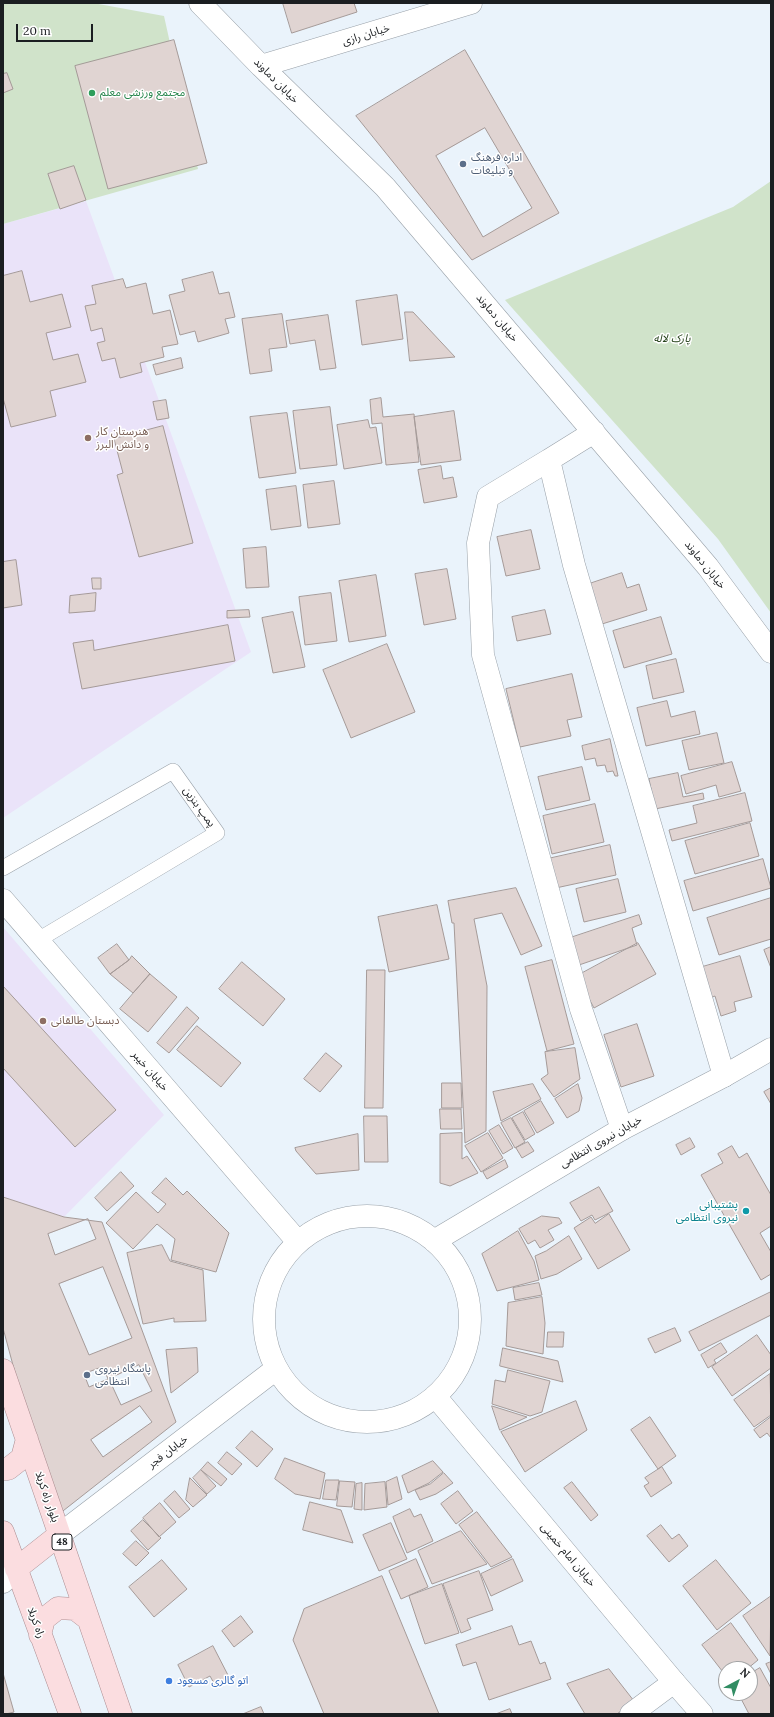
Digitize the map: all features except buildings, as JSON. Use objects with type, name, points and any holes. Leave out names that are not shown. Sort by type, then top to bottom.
[{"type":"main road","name":"بلوار راه کربلا","points":[[3,1370],[121,1714]]},
{"type":"main road","points":[[3,1468],[8,1469],[22,1458],[27,1439]]},
{"type":"main road","name":"راه کربلا","points":[[3,1532],[10,1576],[40,1635],[70,1714]]},
{"type":"main road","points":[[10,1576],[60,1535]]},
{"type":"main road","points":[[40,1635],[44,1619],[58,1608],[75,1609],[88,1619]]},
{"type":"street","name":"خیابان دماوند","points":[[200,3],[261,66],[385,186],[708,567],[771,652]]},
{"type":"street","name":"خیابان رازی","points":[[261,66],[471,3]]},
{"type":"street","points":[[594,432],[488,497],[478,543],[483,655],[581,1009],[622,1129]]},
{"type":"street","points":[[549,460],[574,565],[724,1076]]},
{"type":"street","name":"خیابان خیبر","points":[[3,900],[298,1242]]},
{"type":"street","name":"خیابان نیروی انتظامی","points":[[434,1241],[622,1129],[724,1076],[771,1049]]},
{"type":"street","points":[[366,1216],[390,1219],[414,1227],[434,1241],[449,1257],[460,1276],[467,1297],[470,1318],[468,1340],[461,1361],[450,1380],[436,1396],[417,1409],[396,1418],[373,1422],[350,1420],[327,1414],[307,1403],[290,1387],[276,1369],[268,1347],[264,1324],[265,1301],[271,1279],[282,1259],[298,1242],[324,1225],[341,1219],[366,1216]]},
{"type":"street","name":"خیابان فجر","points":[[60,1535],[276,1369]]},
{"type":"street","name":"خیابان امام خمینی","points":[[436,1396],[702,1714]]},
{"type":"street","points":[[631,1714],[674,1682]]},
{"type":"lane","name":"پمپ بنزین","points":[[3,868],[173,772],[217,832],[38,940]]},
{"type":"shaded area","name":"هنرستان کار و دانش البرز","points":[[86,201],[251,652],[3,818],[3,224]]},
{"type":"shaded area","name":"دبستان طالقانی","points":[[3,927],[164,1115],[64,1217],[3,1197]]},
{"type":"green space","name":"مجتمع ورزشی معلم","points":[[3,3],[93,3],[164,16],[198,169],[3,224]]},
{"type":"green space","name":"پارک لاله","points":[[771,181],[771,613],[718,539],[505,300],[733,207]]},
{"type":"place","name":"مجتمع ورزشی معلم","points":[[92,93]]},
{"type":"place","name":"اداره فرهنگ و تبلیغات","points":[[463,164]]},
{"type":"place","name":"هنرستان کار و دانش البرز","points":[[88,438]]},
{"type":"place","name":"دبستان طالقانی","points":[[43,1021]]},
{"type":"place","name":"پشتیبانی نیروی انتظامی","points":[[746,1211]]},
{"type":"place","name":"پاسگاه نیروی انتظامی","points":[[87,1375]]},
{"type":"place","name":"اتو گالری مسعود","points":[[169,1681]]}]
